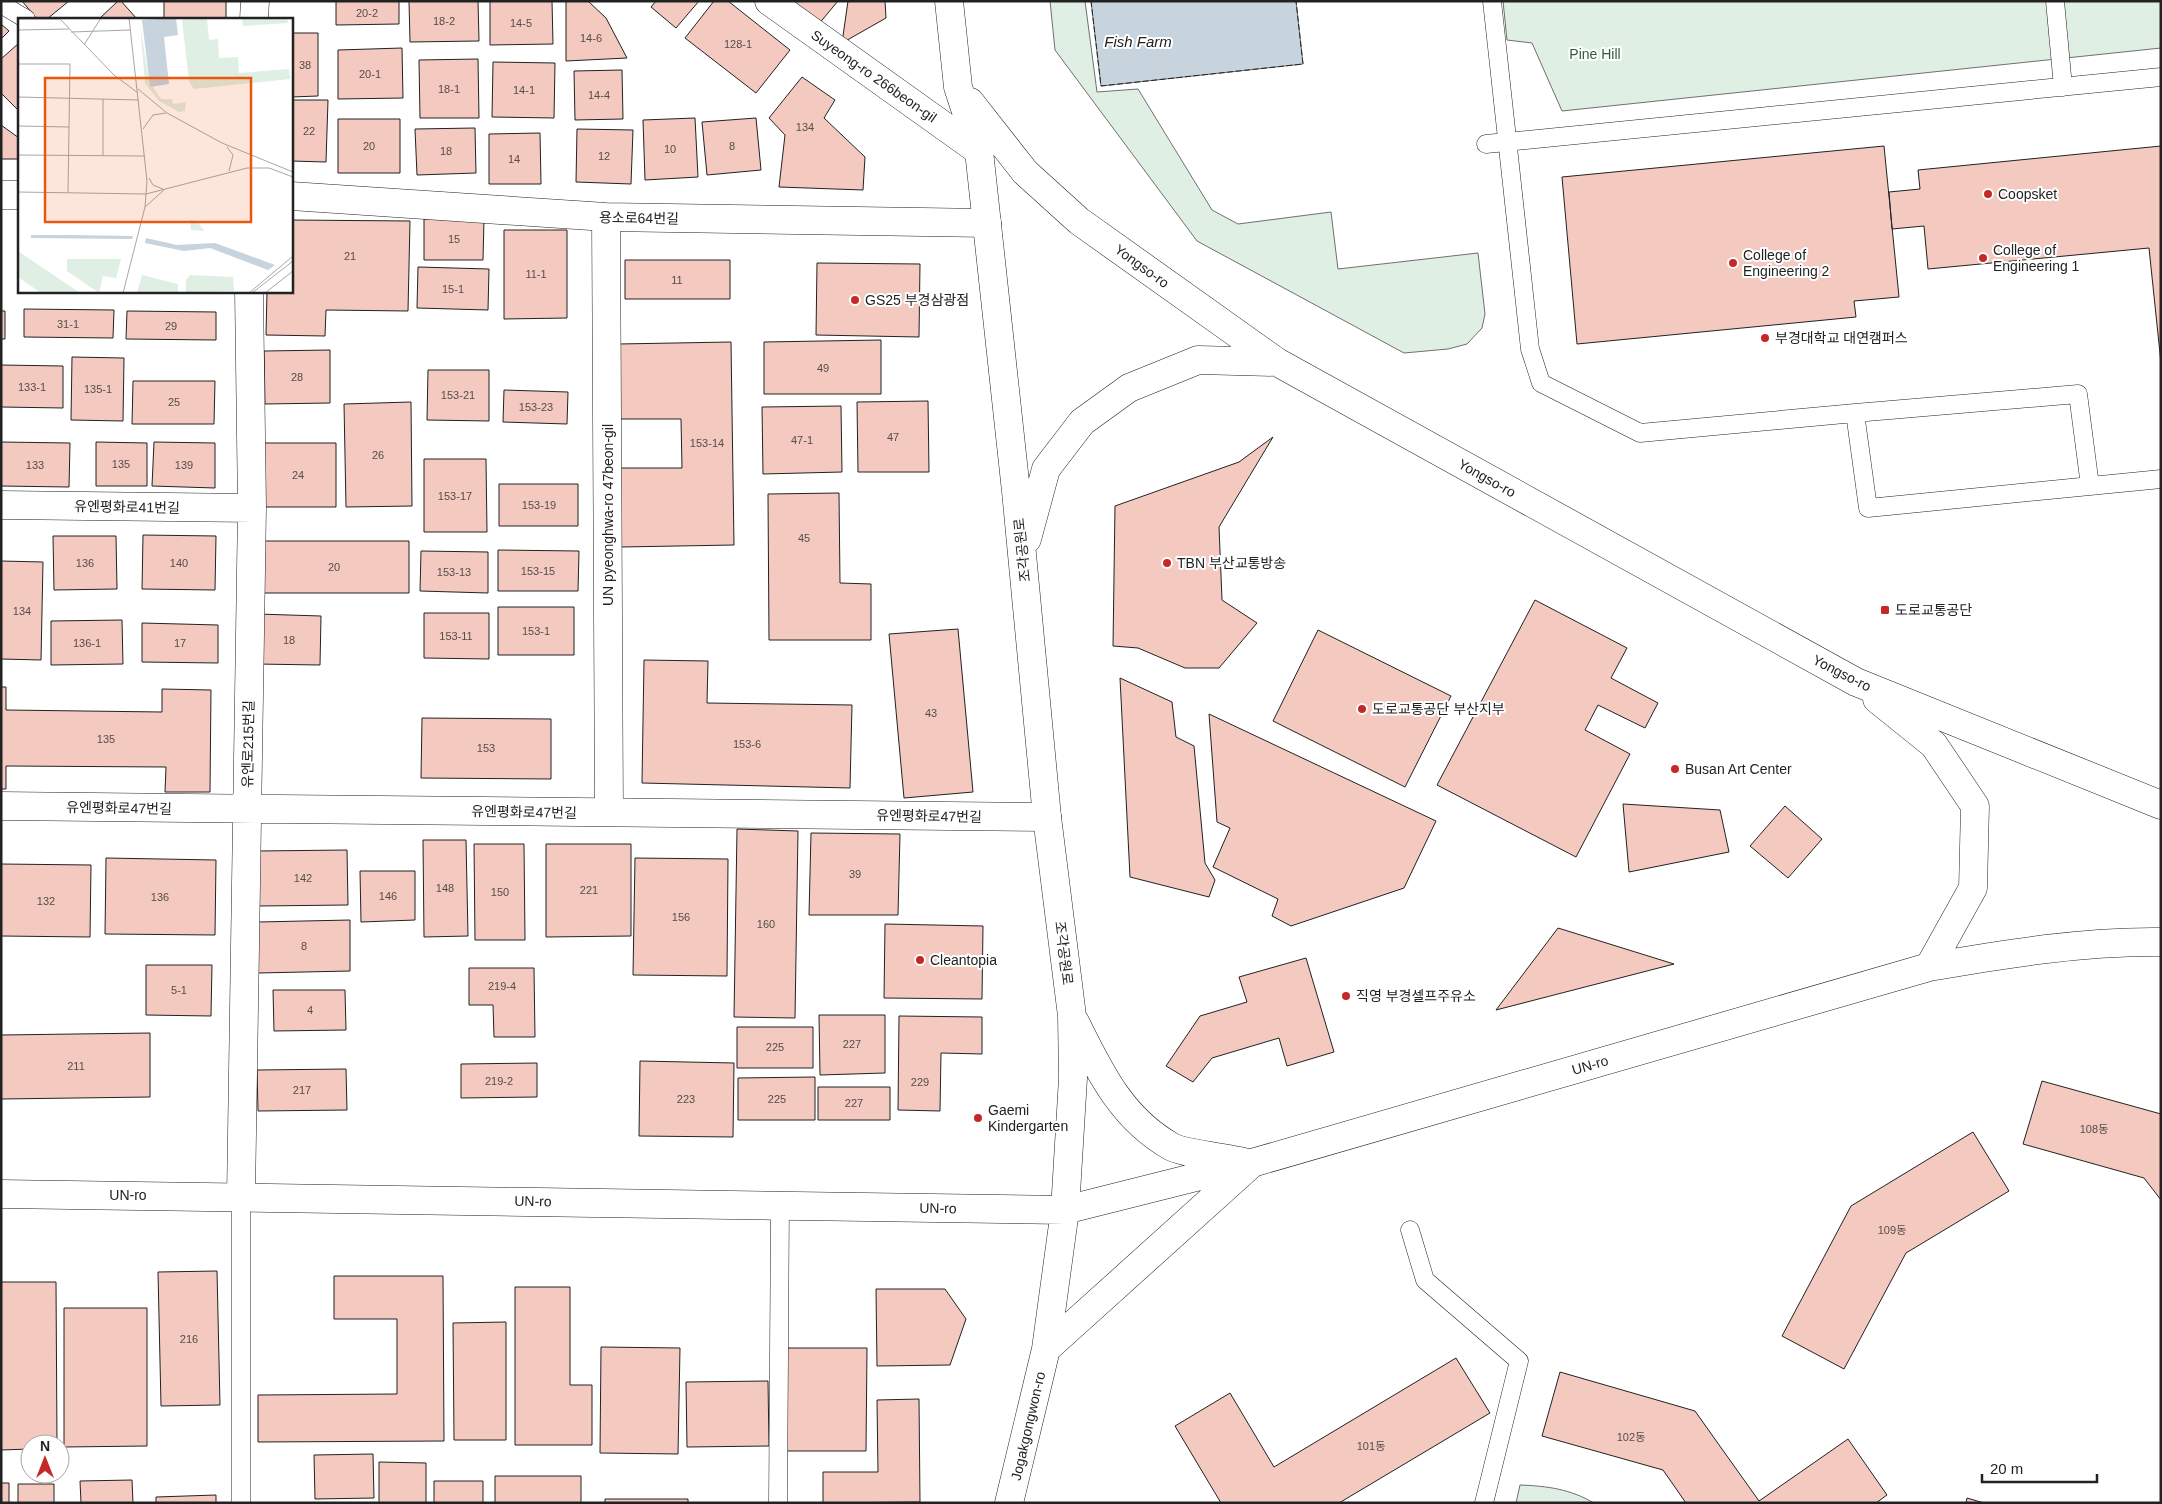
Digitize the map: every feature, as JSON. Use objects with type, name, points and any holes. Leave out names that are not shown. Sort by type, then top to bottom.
[{"type":"main road","points":[[254,18],[255,1]]},
{"type":"main road","name":"Suyeong-ro 266beon-gil","points":[[769,1],[979,151]]},
{"type":"main road","points":[[949,1],[958,88]]},
{"type":"main road","name":"조각공원로","points":[[958,88],[979,151],[1022,555],[1047,817],[1072,1016]]},
{"type":"main road","name":"Yongso-ro","points":[[958,88],[1024,172],[1079,221],[1277,362],[1856,682],[2161,805]]},
{"type":"main road","points":[[1,195],[18,195]]},
{"type":"main road","name":"용소로64번길","points":[[292,196],[606,218],[987,223]]},
{"type":"main road","name":"UN pyeonghwa-ro 47beon-gil","points":[[606,218],[608,812]]},
{"type":"main road","name":"유엔로215번길","points":[[241,1196],[252,508],[249,292]]},
{"type":"main road","points":[[1022,555],[1046,469],[1082,422],[1129,388],[1198,360],[1277,362]]},
{"type":"main road","name":"유엔평화로41번길","points":[[1,505],[252,508]]},
{"type":"main road","points":[[1856,682],[1934,745],[1975,806],[1973,888],[1929,966]]},
{"type":"main road","name":"유엔평화로47번길","points":[[1,806],[1047,817]]},
{"type":"main road","name":"UN-ro","points":[[1,1194],[241,1196],[1065,1210],[1252,1163],[1929,966],[2000,955],[2121,942],[2161,942]]},
{"type":"main road","points":[[1072,1016],[1106,1082],[1134,1120],[1173,1148],[1252,1163]]},
{"type":"main road","name":"Jogakgongwon-ro","points":[[1010,1503],[1046,1349],[1065,1210],[1073,1078],[1072,1016]]},
{"type":"main road","points":[[1046,1349],[1252,1163]]},
{"type":"lane","points":[[1492,1],[1530,349],[1540,383],[1640,433],[2078,394],[2090,486]]},
{"type":"lane","points":[[2055,1],[2063,87]]},
{"type":"lane","points":[[1,4],[24,18]]},
{"type":"lane","points":[[1486,144],[2161,77]]},
{"type":"lane","points":[[1854,413],[1868,508],[2161,479]]},
{"type":"lane","points":[[241,1196],[241,1503]]},
{"type":"lane","points":[[778,1503],[780,1205]]},
{"type":"lane","points":[[1410,1230],[1425,1280],[1519,1361],[1484,1503]]},
{"type":"green space","points":[[1050,1],[1085,1],[1097,92],[1138,89],[1212,210],[1238,224],[1331,212],[1338,269],[1478,253],[1485,314],[1482,328],[1467,344],[1448,349],[1404,353],[1197,241],[1055,50]]},
{"type":"green space","name":"Pine Hill","points":[[1503,1],[2161,1],[2161,48],[1562,111],[1532,43],[1507,40]]},
{"type":"green space","points":[[1520,1485],[1558,1489],[1576,1494],[1594,1503],[1516,1503]]},
{"type":"water","name":"Fish Farm","points":[[1091,1],[1296,1],[1303,64],[1101,86]]},
{"type":"building","points":[[22,1],[69,1],[48,18],[36,18]]},
{"type":"building","points":[[118,1],[121,1],[136,18],[100,18]]},
{"type":"building","points":[[164,1],[226,1],[226,18],[164,18]]},
{"type":"building","points":[[336,1],[399,1],[399,24],[336,25]]},
{"type":"building","points":[[409,1],[478,1],[479,41],[410,42]]},
{"type":"building","points":[[490,1],[552,1],[553,44],[490,45]]},
{"type":"building","points":[[566,1],[588,1],[606,18],[627,58],[566,61]]},
{"type":"building","points":[[656,1],[699,1],[676,28],[651,7]]},
{"type":"building","points":[[714,1],[728,1],[790,50],[756,93],[685,38]]},
{"type":"building","points":[[789,1],[838,1],[818,25]]},
{"type":"building","points":[[848,1],[885,1],[886,18],[842,43]]},
{"type":"building","points":[[1,24],[9,31],[1,39]]},
{"type":"building","points":[[292,33],[318,33],[318,96],[292,97]]},
{"type":"building","points":[[18,44],[18,110],[1,93],[1,59]]},
{"type":"building","points":[[402,48],[403,98],[338,99],[338,50]]},
{"type":"building","points":[[478,59],[479,118],[420,118],[419,60]]},
{"type":"building","points":[[493,62],[555,63],[554,118],[492,117]]},
{"type":"building","points":[[622,70],[623,119],[575,120],[574,71]]},
{"type":"building","points":[[802,77],[835,100],[824,118],[865,157],[863,190],[779,187],[785,135],[769,118]]},
{"type":"building","points":[[292,100],[328,100],[326,162],[292,161]]},
{"type":"building","points":[[695,118],[698,177],[645,180],[643,120]]},
{"type":"building","points":[[756,118],[761,170],[707,175],[702,122]]},
{"type":"building","points":[[338,119],[400,119],[400,173],[338,173]]},
{"type":"building","points":[[1,125],[18,137],[18,159],[1,159]]},
{"type":"building","points":[[475,128],[476,173],[417,175],[415,129]]},
{"type":"building","points":[[577,129],[633,130],[631,184],[576,182]]},
{"type":"building","points":[[540,133],[541,184],[489,184],[489,134]]},
{"type":"building","name":"College of Engineering 2","points":[[1884,146],[1899,297],[1854,301],[1856,317],[1577,344],[1562,177]]},
{"type":"building","name":"College of Engineering 1","points":[[2161,146],[2161,363],[2149,248],[1928,269],[1924,226],[1892,229],[1889,192],[1920,189],[1918,170]]},
{"type":"building","points":[[424,219],[484,219],[483,260],[424,260]]},
{"type":"building","points":[[292,220],[410,221],[408,311],[326,310],[325,336],[266,335],[267,292],[292,292]]},
{"type":"building","points":[[504,230],[567,230],[567,318],[504,319]]},
{"type":"building","points":[[625,260],[730,260],[730,299],[625,299]]},
{"type":"building","points":[[817,263],[920,264],[919,337],[816,335]]},
{"type":"building","points":[[418,267],[489,269],[488,310],[417,308]]},
{"type":"building","points":[[24,309],[114,310],[113,338],[24,337]]},
{"type":"building","points":[[1,311],[5,311],[5,339],[1,339]]},
{"type":"building","points":[[127,311],[216,312],[216,340],[126,339]]},
{"type":"building","points":[[881,340],[881,394],[764,394],[764,342]]},
{"type":"building","points":[[731,342],[734,545],[621,547],[620,468],[682,468],[681,419],[619,419],[618,344]]},
{"type":"building","points":[[330,350],[330,403],[265,404],[264,351]]},
{"type":"building","points":[[72,357],[124,358],[123,421],[71,420]]},
{"type":"building","points":[[1,365],[63,366],[63,408],[1,407]]},
{"type":"building","points":[[428,370],[489,370],[489,421],[427,420]]},
{"type":"building","points":[[133,381],[215,381],[214,424],[132,424]]},
{"type":"building","points":[[504,390],[568,392],[567,424],[503,422]]},
{"type":"building","points":[[928,401],[929,472],[858,472],[857,402]]},
{"type":"building","points":[[411,402],[412,506],[346,507],[344,404]]},
{"type":"building","points":[[841,406],[842,472],[763,474],[762,407]]},
{"type":"building","name":"TBN 부산교통방송","points":[[1273,437],[1219,527],[1222,600],[1257,623],[1219,668],[1185,668],[1138,648],[1113,646],[1115,506],[1239,462]]},
{"type":"building","points":[[1,442],[70,443],[69,487],[1,486]]},
{"type":"building","points":[[96,442],[147,443],[147,486],[96,486]]},
{"type":"building","points":[[154,442],[215,443],[215,488],[152,486]]},
{"type":"building","points":[[260,443],[336,443],[336,507],[260,507]]},
{"type":"building","points":[[424,459],[486,459],[487,532],[424,532]]},
{"type":"building","points":[[499,484],[578,484],[578,526],[499,526]]},
{"type":"building","points":[[839,493],[840,583],[871,584],[871,640],[769,640],[768,494]]},
{"type":"building","points":[[143,535],[216,536],[215,590],[142,589]]},
{"type":"building","points":[[53,536],[116,536],[117,589],[54,590]]},
{"type":"building","points":[[260,541],[409,541],[409,593],[260,593]]},
{"type":"building","points":[[498,550],[579,551],[578,591],[498,591]]},
{"type":"building","points":[[421,551],[488,552],[488,593],[420,591]]},
{"type":"building","points":[[1,561],[43,562],[41,660],[1,659]]},
{"type":"building","points":[[1535,600],[1627,648],[1611,678],[1658,703],[1645,728],[1598,705],[1585,730],[1630,754],[1576,857],[1437,785]]},
{"type":"building","points":[[498,607],[574,607],[574,655],[498,655]]},
{"type":"building","points":[[424,613],[489,613],[489,659],[424,658]]},
{"type":"building","points":[[257,614],[321,616],[320,665],[256,664]]},
{"type":"building","points":[[122,620],[123,664],[51,665],[51,621]]},
{"type":"building","points":[[142,623],[218,625],[218,663],[142,662]]},
{"type":"building","points":[[958,629],[973,792],[904,798],[889,634]]},
{"type":"building","name":"도로교통공단 부산지부","points":[[1318,630],[1451,696],[1405,787],[1273,721]]},
{"type":"building","points":[[644,660],[708,661],[707,703],[852,705],[850,788],[642,783]]},
{"type":"building","points":[[1120,678],[1172,702],[1176,737],[1194,746],[1205,863],[1215,880],[1209,897],[1130,877]]},
{"type":"building","points":[[1,687],[6,687],[6,710],[162,712],[162,689],[211,690],[210,792],[165,792],[166,767],[6,766],[6,789],[1,789]]},
{"type":"building","points":[[1209,714],[1436,821],[1404,888],[1291,926],[1272,916],[1278,899],[1213,867],[1230,828],[1217,822]]},
{"type":"building","points":[[422,718],[551,719],[551,779],[421,778]]},
{"type":"building","points":[[1623,804],[1720,810],[1729,852],[1629,872]]},
{"type":"building","points":[[1785,806],[1822,839],[1788,878],[1750,846]]},
{"type":"building","points":[[737,829],[798,831],[795,1018],[734,1017]]},
{"type":"building","points":[[811,833],[900,834],[898,915],[809,915]]},
{"type":"building","points":[[423,840],[466,840],[468,936],[424,937]]},
{"type":"building","points":[[474,844],[524,844],[525,940],[475,940]]},
{"type":"building","points":[[546,844],[631,844],[631,936],[546,937]]},
{"type":"building","points":[[347,850],[348,905],[259,906],[258,851]]},
{"type":"building","points":[[106,858],[216,860],[215,935],[105,934]]},
{"type":"building","points":[[635,858],[728,859],[727,976],[633,975]]},
{"type":"building","points":[[1,864],[91,865],[90,937],[1,936]]},
{"type":"building","points":[[360,871],[415,871],[415,920],[361,922]]},
{"type":"building","points":[[350,920],[350,971],[258,973],[258,922]]},
{"type":"building","points":[[885,924],[983,926],[982,999],[884,998]]},
{"type":"building","points":[[1558,928],[1674,964],[1496,1010]]},
{"type":"building","points":[[1306,958],[1334,1052],[1287,1066],[1279,1038],[1212,1058],[1193,1082],[1166,1066],[1200,1016],[1247,1002],[1239,977]]},
{"type":"building","points":[[146,965],[212,965],[211,1016],[146,1015]]},
{"type":"building","points":[[469,968],[534,968],[535,1037],[494,1037],[493,1005],[469,1005]]},
{"type":"building","points":[[273,990],[345,990],[346,1030],[274,1031]]},
{"type":"building","points":[[819,1015],[885,1015],[885,1073],[820,1075]]},
{"type":"building","points":[[899,1016],[982,1017],[982,1054],[941,1053],[940,1111],[898,1110]]},
{"type":"building","points":[[737,1027],[813,1027],[813,1068],[737,1068]]},
{"type":"building","points":[[150,1033],[150,1097],[1,1099],[1,1035]]},
{"type":"building","points":[[640,1061],[734,1063],[733,1137],[639,1136]]},
{"type":"building","points":[[537,1063],[537,1097],[461,1098],[461,1064]]},
{"type":"building","points":[[346,1069],[347,1110],[258,1111],[257,1070]]},
{"type":"building","points":[[815,1077],[815,1120],[738,1120],[738,1078]]},
{"type":"building","points":[[2042,1081],[2161,1114],[2161,1200],[2144,1178],[2023,1144]]},
{"type":"building","points":[[818,1087],[890,1087],[890,1120],[818,1120]]},
{"type":"building","points":[[1973,1132],[2009,1191],[1906,1253],[1844,1369],[1782,1336],[1851,1206]]},
{"type":"building","points":[[217,1271],[220,1405],[161,1406],[158,1272]]},
{"type":"building","points":[[334,1276],[443,1276],[444,1441],[258,1442],[258,1395],[397,1394],[397,1319],[334,1319]]},
{"type":"building","points":[[1,1282],[56,1282],[57,1434],[20,1434],[20,1449],[1,1450]]},
{"type":"building","points":[[515,1287],[570,1287],[570,1385],[592,1385],[592,1445],[515,1445]]},
{"type":"building","points":[[876,1289],[945,1289],[966,1319],[950,1365],[877,1366]]},
{"type":"building","points":[[64,1308],[147,1308],[147,1446],[70,1447],[70,1434],[64,1434]]},
{"type":"building","points":[[506,1322],[506,1440],[454,1440],[453,1323]]},
{"type":"building","points":[[601,1347],[680,1348],[678,1454],[600,1453]]},
{"type":"building","points":[[774,1348],[867,1348],[866,1451],[774,1451]]},
{"type":"building","points":[[1456,1358],[1490,1413],[1339,1503],[1221,1503],[1175,1426],[1230,1393],[1274,1467]]},
{"type":"building","points":[[1560,1372],[1695,1411],[1759,1501],[1848,1439],[1887,1495],[1876,1503],[1686,1503],[1663,1470],[1542,1436]]},
{"type":"building","points":[[768,1381],[769,1446],[687,1447],[686,1382]]},
{"type":"building","points":[[919,1399],[920,1502],[823,1503],[823,1472],[878,1472],[877,1400]]},
{"type":"building","points":[[373,1454],[374,1498],[315,1499],[314,1455]]},
{"type":"building","points":[[379,1462],[426,1463],[426,1503],[379,1503]]},
{"type":"building","points":[[495,1476],[581,1476],[581,1503],[495,1503]]},
{"type":"building","points":[[132,1480],[133,1503],[81,1503],[80,1481]]},
{"type":"building","points":[[434,1481],[483,1481],[483,1503],[434,1503]]},
{"type":"building","points":[[1,1483],[9,1483],[9,1503],[1,1503]]},
{"type":"building","points":[[18,1484],[54,1484],[54,1503],[18,1503]]},
{"type":"building","points":[[216,1495],[216,1503],[156,1503],[156,1497]]},
{"type":"building","points":[[1967,1498],[1984,1503],[1966,1503]]},
{"type":"building","points":[[605,1499],[688,1499],[688,1503],[605,1503]]},
{"type":"fence","points":[[1091,1],[1101,86],[1303,64],[1296,1]]},
{"type":"place","name":"Coopsket","points":[[1988,194]]},
{"type":"place","name":"College of Engineering 1","points":[[1983,258]]},
{"type":"place","name":"College of Engineering 2","points":[[1733,263]]},
{"type":"place","name":"GS25 부경삼광점","points":[[855,300]]},
{"type":"place","name":"부경대학교 대연캠퍼스","points":[[1765,338]]},
{"type":"place","name":"TBN 부산교통방송","points":[[1167,563]]},
{"type":"place","name":"도로교통공단","points":[[1885,610]]},
{"type":"place","name":"도로교통공단 부산지부","points":[[1362,709]]},
{"type":"place","name":"Busan Art Center","points":[[1675,769]]},
{"type":"place","name":"Cleantopia","points":[[920,960]]},
{"type":"place","name":"직영 부경셀프주유소","points":[[1346,996]]},
{"type":"place","name":"Gaemi Kindergarten","points":[[978,1118]]}]
